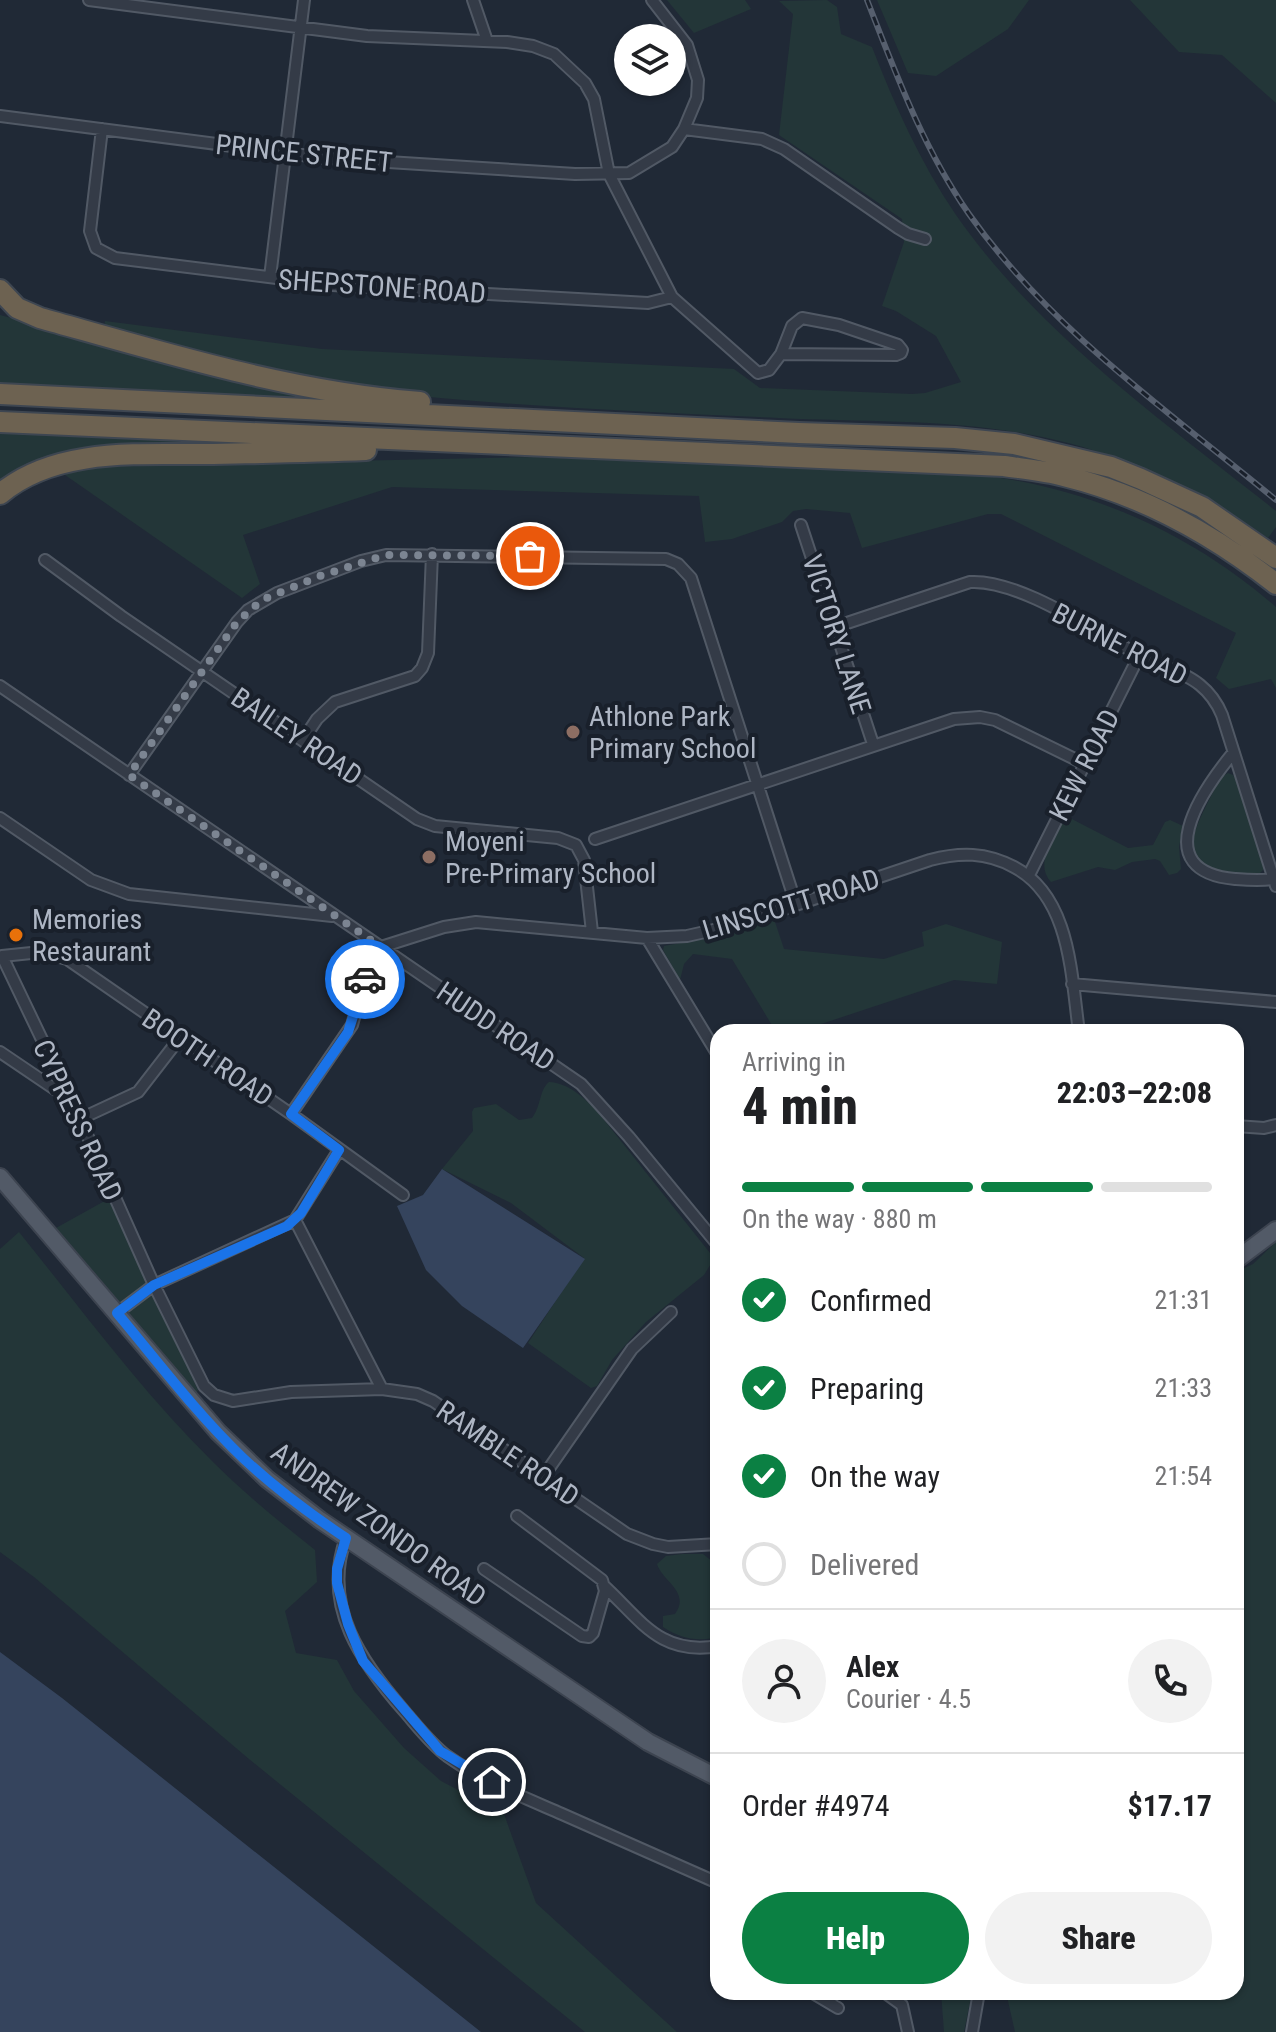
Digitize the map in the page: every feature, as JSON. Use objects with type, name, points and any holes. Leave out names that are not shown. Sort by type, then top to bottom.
[{"type":"highway","points":[[0,290],[9,308],[201,363],[311,387],[403,401],[528,411],[548,421]]},
{"type":"highway","points":[[0,394],[955,438],[1014,444],[1111,467],[1141,479],[1202,507],[1276,558]]},
{"type":"highway","points":[[0,422],[1004,466],[1064,476],[1121,494],[1190,525],[1276,584]]},
{"type":"highway","points":[[2,491],[40,470],[96,458],[493,448],[518,444]]},
{"type":"main road","name":"ANDREW ZONDO ROAD","points":[[0,1177],[186,1397],[244,1459],[291,1499],[648,1742],[710,1774]]},
{"type":"main road","points":[[1244,1254],[1276,1230]]},
{"type":"street","points":[[89,0],[367,36],[487,41],[543,49],[554,54],[585,83],[594,99],[609,174],[672,297],[758,373],[769,370],[781,354],[792,326],[802,318],[858,331],[898,345],[902,350],[896,355],[781,354]]},
{"type":"street","points":[[270,277],[304,0]]},
{"type":"street","points":[[473,0],[487,41]]},
{"type":"street","points":[[652,0],[687,45],[694,63],[698,80],[697,98],[684,129],[762,139],[784,149],[898,228],[925,239]]},
{"type":"street","name":"PRINCE STREET","points":[[0,116],[409,165],[609,174],[629,173],[643,166],[672,147],[684,129]]},
{"type":"street","name":"SHEPSTONE ROAD","points":[[102,129],[90,223],[91,241],[96,248],[115,258],[386,289],[648,303],[672,297]]},
{"type":"street","points":[[858,331],[866,355]]},
{"type":"street","name":"VICTORY LANE","points":[[801,525],[873,744]]},
{"type":"street","points":[[303,740],[317,719],[335,702],[415,676],[422,668],[428,653],[432,554]]},
{"type":"street","points":[[129,775],[237,622],[262,600],[361,561],[386,555],[666,559],[678,564],[691,578],[796,904]]},
{"type":"street","name":"BAILEY ROAD","points":[[45,560],[426,824],[558,838],[576,845],[584,860],[592,932]]},
{"type":"street","name":"BURNE ROAD","points":[[835,627],[980,581],[1005,587],[1042,604],[1139,656],[1189,678],[1211,696],[1222,715],[1275,882]]},
{"type":"street","name":"KEW ROAD","points":[[1029,875],[1139,656]]},
{"type":"street","name":"HUDD ROAD","points":[[0,686],[581,1084],[710,1235]]},
{"type":"street","points":[[595,839],[954,719],[980,717],[995,720],[1085,764]]},
{"type":"street","points":[[1233,753],[1202,800],[1187,836],[1187,848],[1199,869],[1208,875],[1275,882]]},
{"type":"street","points":[[0,818],[91,880],[118,891],[200,904],[334,916]]},
{"type":"street","name":"LINSCOTT ROAD","points":[[378,945],[444,927],[476,922],[647,938],[703,933],[919,863],[957,853],[988,856],[1029,875],[1058,914],[1078,1024]]},
{"type":"street","points":[[647,938],[710,1042]]},
{"type":"street","points":[[291,1114],[348,1032],[378,945]]},
{"type":"street","name":"BOOTH ROAD","points":[[1,956],[41,952],[67,959],[403,1195]]},
{"type":"street","name":"CYPRESS ROAD","points":[[1,956],[197,1374],[214,1395]]},
{"type":"street","points":[[1072,984],[1276,1002]]},
{"type":"street","points":[[80,1119],[138,1092],[179,1039]]},
{"type":"street","points":[[0,1052],[71,1101]]},
{"type":"street","points":[[1244,1127],[1264,1128],[1276,1125]]},
{"type":"street","points":[[117,1313],[154,1285],[295,1220],[339,1150]]},
{"type":"street","points":[[295,1220],[382,1389]]},
{"type":"street","points":[[543,1477],[632,1349],[671,1312]]},
{"type":"street","name":"RAMBLE ROAD","points":[[214,1395],[233,1401],[304,1391],[382,1389],[417,1394],[433,1401],[640,1540],[668,1547],[710,1544]]},
{"type":"street","points":[[517,1516],[602,1580],[604,1586],[641,1625],[678,1645],[697,1649],[710,1647]]},
{"type":"street","points":[[346,1538],[337,1569],[337,1583],[357,1647],[374,1676],[440,1751],[524,1797],[710,1879]]},
{"type":"street","points":[[484,1569],[586,1637],[593,1633],[604,1586]]},
{"type":"street","points":[[895,2000],[902,2005],[908,2032]]},
{"type":"street","points":[[972,2032],[978,2000]]},
{"type":"street","points":[[828,2001],[838,2008]]},
{"type":"shaded area","points":[[667,0],[745,0],[751,9],[694,33]]},
{"type":"shaded area","points":[[827,0],[837,7],[841,34],[872,47],[899,112],[931,175],[956,215],[989,258],[1064,338],[1147,409],[1276,511],[1276,527],[1268,538],[1213,503],[1155,474],[1095,451],[1032,435],[938,424],[648,412],[429,397],[306,378],[104,330],[105,321],[322,349],[734,369],[760,388],[912,394],[961,382],[936,336],[896,311],[882,306],[904,242],[902,219],[779,135],[793,14],[779,1]]},
{"type":"shaded area","points":[[877,0],[1029,0],[1008,29],[936,76],[908,73]]},
{"type":"shaded area","points":[[1130,0],[1276,0],[1276,103],[1222,55],[1179,52]]},
{"type":"shaded area","points":[[0,315],[23,321],[334,401],[0,385]]},
{"type":"shaded area","points":[[0,433],[273,443],[24,469],[0,481]]},
{"type":"shaded area","points":[[534,457],[949,472],[1033,484],[1071,494],[1144,521],[1179,539],[1213,559],[1276,607],[1276,688],[1271,679],[1229,689],[1216,678],[1236,633],[1001,514],[988,514],[862,548],[850,513],[806,509],[793,511],[782,522],[732,539],[705,542],[699,496],[392,487],[243,535],[260,584],[242,598],[65,475],[106,466]]},
{"type":"shaded area","points":[[1228,773],[1239,782],[1264,864],[1257,876],[1208,866],[1197,858],[1193,848],[1200,818],[1220,778]]},
{"type":"shaded area","points":[[1066,816],[1128,848],[1153,845],[1165,822],[1170,820],[1183,826],[1179,847],[1181,869],[1169,875],[1160,861],[1155,859],[1132,862],[1115,870],[1098,867],[1051,882],[1044,866],[1045,858]]},
{"type":"shaded area","points":[[774,919],[784,949],[884,959],[924,946],[922,932],[946,924],[1002,942],[997,984],[954,980],[821,1024],[771,1024],[732,959],[693,954],[684,964],[680,980],[663,950],[664,946],[716,937]]},
{"type":"shaded area","points":[[549,1082],[570,1088],[597,1111],[710,1253],[710,1265],[704,1275],[646,1322],[612,1360],[597,1386],[591,1388],[528,1343],[584,1258],[511,1203],[442,1169],[473,1131],[474,1108],[496,1104],[519,1120],[532,1118],[543,1089]]},
{"type":"shaded area","points":[[110,1198],[198,1390],[196,1394],[56,1228]]},
{"type":"shaded area","points":[[19,1232],[113,1350],[187,1435],[238,1485],[315,1550],[317,1582],[285,1611],[296,1653],[337,1660],[354,1691],[404,1748],[441,1781],[504,1814],[536,1903],[677,2032],[585,2032],[0,1552],[0,1249]]},
{"type":"shaded area","points":[[1276,1242],[1276,2032],[1015,2032],[1008,2000],[1244,2000],[1244,1268],[1253,1264]]},
{"type":"shaded area","points":[[703,1554],[710,1560],[710,1638],[689,1638],[663,1627],[663,1616],[675,1614],[680,1599],[657,1564],[666,1556]]},
{"type":"shaded area","points":[[942,2000],[970,2000],[964,2032],[944,2032]]},
{"type":"water","points":[[442,1169],[585,1259],[523,1348],[462,1306],[426,1270],[397,1206],[423,1195]]},
{"type":"water","points":[[0,1652],[62,1698],[481,2032],[0,2032]]},
{"type":"railway","points":[[867,0],[912,110],[938,163],[969,214],[1001,256],[1036,295],[1112,367],[1276,500]]},
{"type":"way so far","points":[[365,979],[375,943],[129,775],[237,622],[262,600],[361,561],[386,555],[530,556]]},
{"type":"place","name":"Athlone Park Primary School","points":[[573,732]]},
{"type":"place","name":"Moyeni Pre-Primary School","points":[[429,857]]},
{"type":"place","name":"Memories Restaurant","points":[[16,935]]},
{"type":"route","points":[[365,979],[348,1032],[291,1114],[339,1150],[301,1213],[287,1226],[154,1285],[117,1313],[186,1397],[244,1459],[291,1499],[346,1538],[337,1569],[337,1583],[348,1624],[363,1661],[440,1751],[492,1782]]}]
